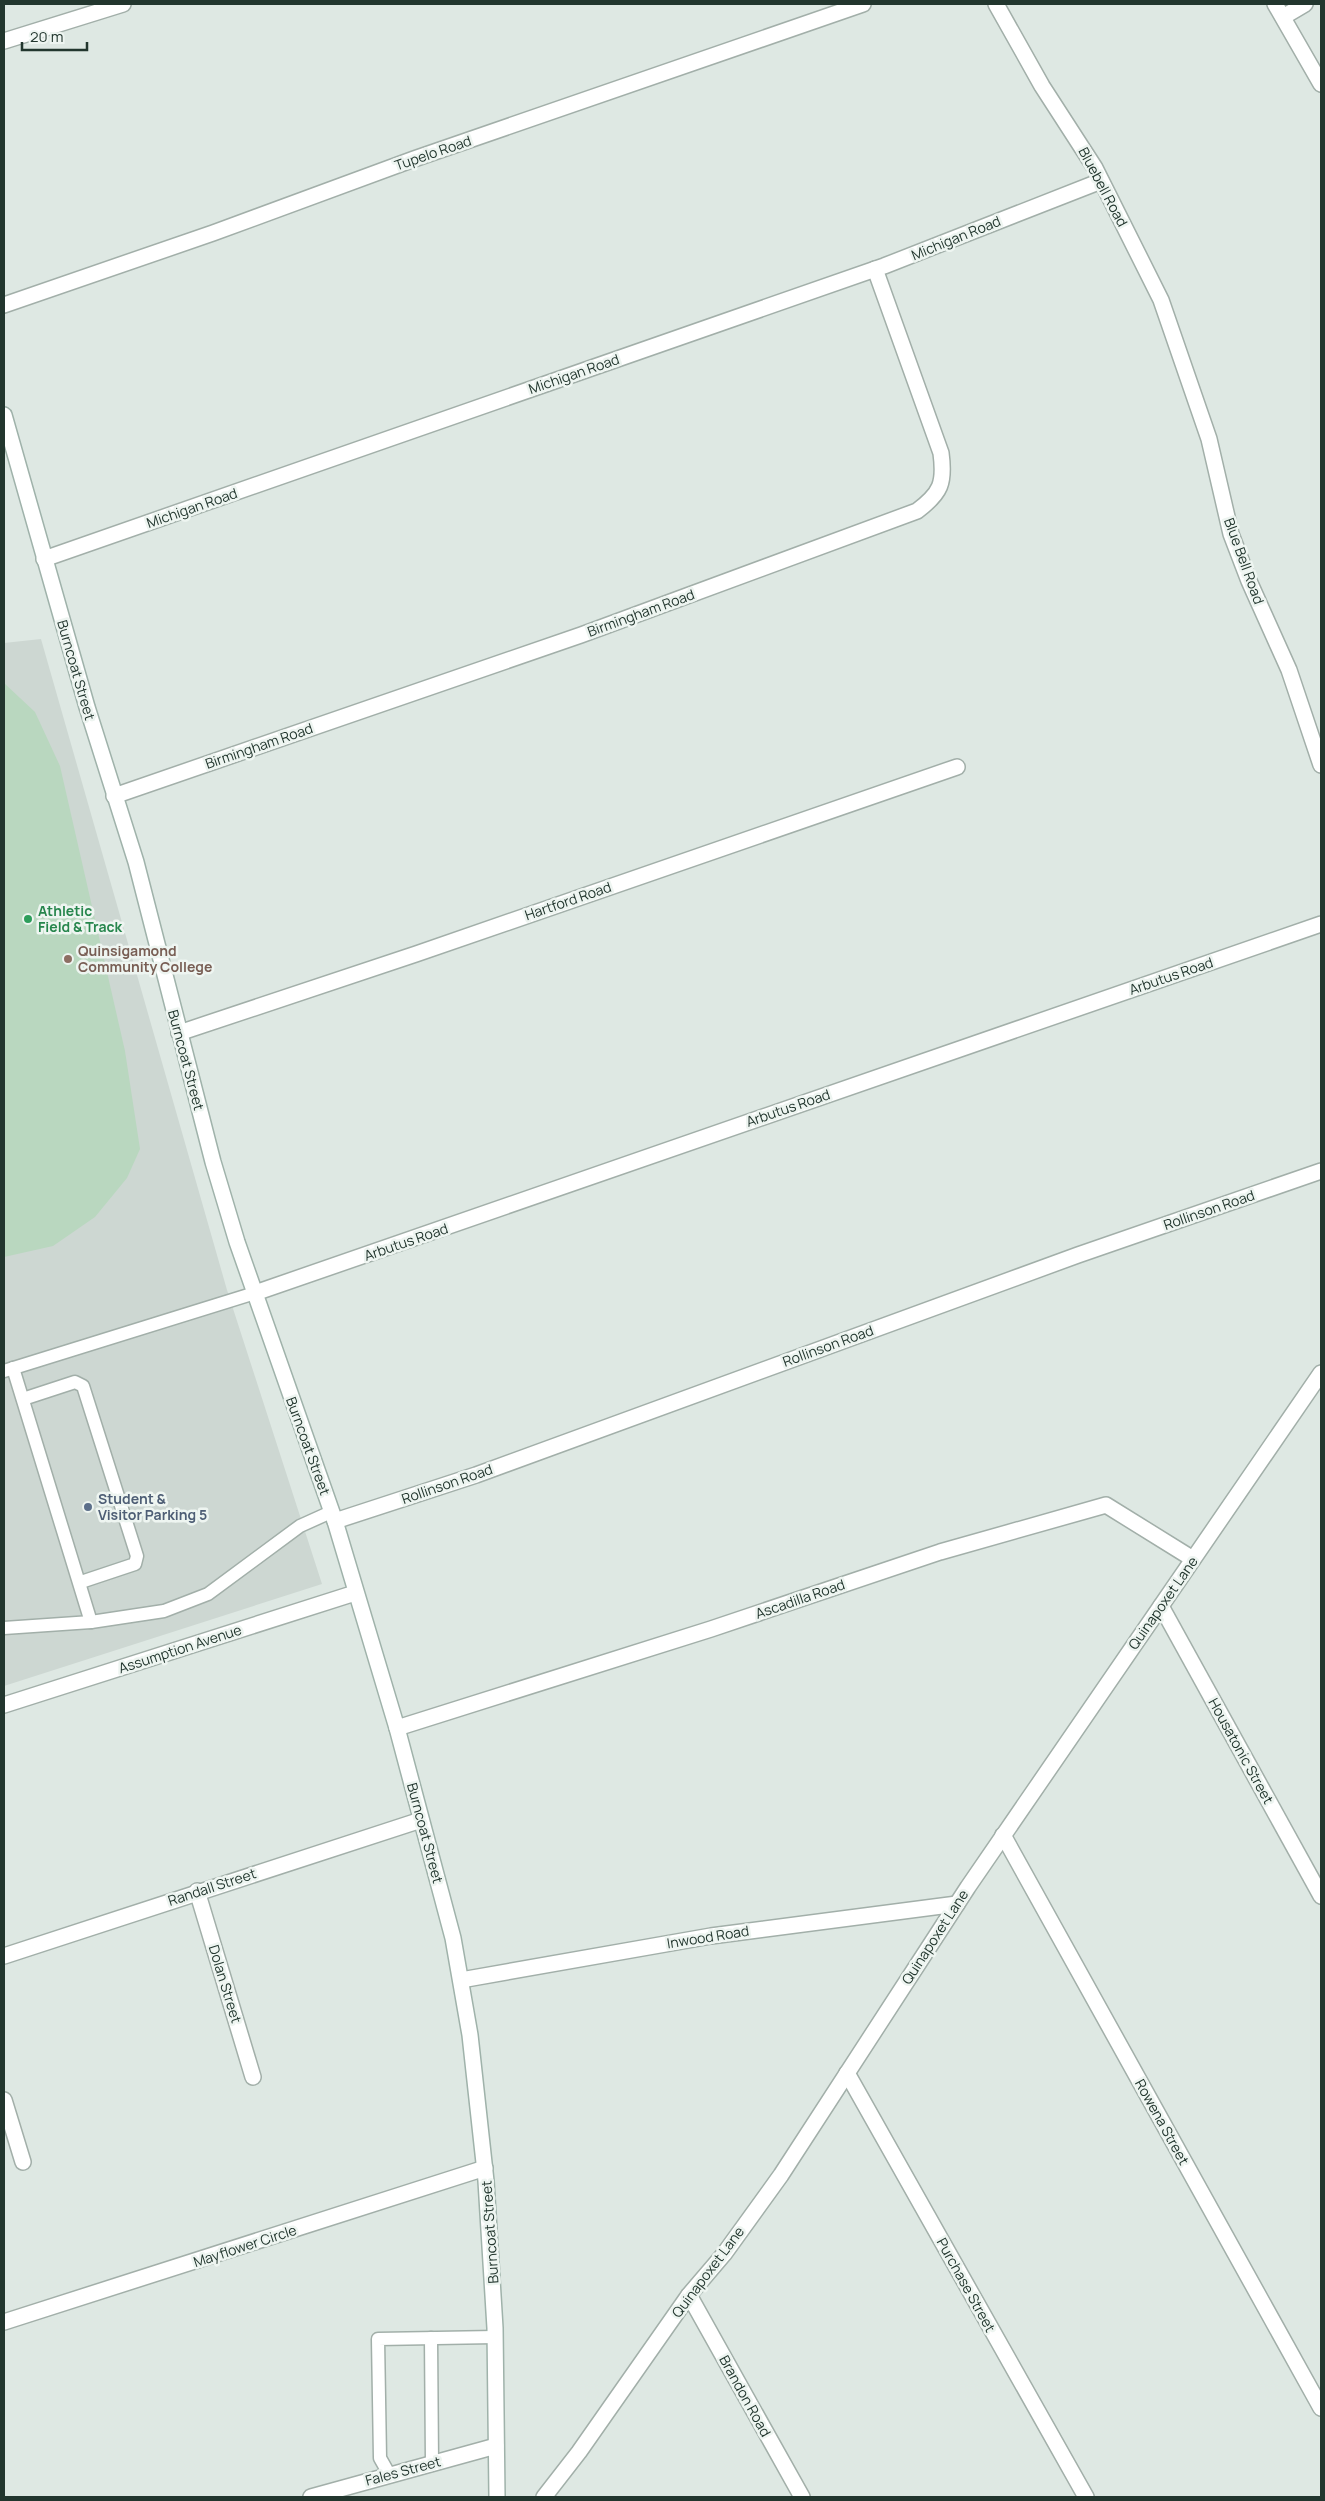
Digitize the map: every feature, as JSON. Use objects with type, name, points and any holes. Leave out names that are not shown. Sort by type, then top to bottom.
[{"type":"street","points":[[4,41],[123,4]]},
{"type":"street","name":"Tupelo Road","points":[[4,305],[213,233],[414,159],[863,4]]},
{"type":"street","name":"Bluebell Road","points":[[996,4],[1042,86],[1101,181],[1161,300],[1180,352]]},
{"type":"street","points":[[1305,4],[1279,10],[1321,84]]},
{"type":"street","name":"Michigan Road","points":[[44,559],[875,269],[1101,181]]},
{"type":"street","name":"Birmingham Road","points":[[114,796],[581,635],[917,511],[939,491],[943,470],[941,453],[875,269]]},
{"type":"street","name":"Blue Bell Road","points":[[1180,352],[1209,439],[1231,534],[1249,581],[1289,670],[1321,765]]},
{"type":"street","name":"Burncoat Street","points":[[4,415],[44,559],[114,796],[136,862],[212,1162],[255,1293],[333,1516],[397,1728],[454,1938],[470,2035],[485,2168],[495,2337],[497,2497]]},
{"type":"street","name":"Hartford Road","points":[[179,1033],[416,954],[957,767]]},
{"type":"street","name":"Arbutus Road","points":[[255,1293],[1321,924]]},
{"type":"street","name":"Rollinson Road","points":[[333,1516],[476,1475],[1078,1255],[1321,1171]]},
{"type":"street","name":"Quinapoxet Lane","points":[[544,2497],[579,2452],[689,2295],[724,2254],[781,2175],[1003,1835],[1193,1559],[1209,1539],[1321,1373]]},
{"type":"street","name":"Ascadilla Road","points":[[397,1728],[711,1629],[940,1552],[1106,1505],[1193,1559]]},
{"type":"street","name":"Assumption Avenue","points":[[4,1705],[355,1593]]},
{"type":"street","name":"Housatonic Street","points":[[1161,1606],[1321,1896]]},
{"type":"street","name":"Randall Street","points":[[4,1956],[197,1891],[421,1820]]},
{"type":"street","name":"Rowena Street","points":[[1003,1835],[1321,2408]]},
{"type":"street","name":"Dolan Street","points":[[197,1891],[253,2077]]},
{"type":"street","name":"Inwood Road","points":[[461,1980],[711,1936],[957,1904]]},
{"type":"street","name":"Purchase Street","points":[[847,2073],[1086,2497]]},
{"type":"street","points":[[4,2100],[22,2162]]},
{"type":"street","name":"Mayflower Circle","points":[[4,2322],[485,2168]]},
{"type":"street","name":"Brandon Road","points":[[689,2295],[797,2493]]},
{"type":"street","name":"Fales Street","points":[[311,2497],[496,2446]]},
{"type":"lane","points":[[91,1622],[22,1399],[8,1369],[255,1293]]},
{"type":"lane","points":[[22,1399],[75,1382],[83,1386],[137,1556],[135,1564],[80,1582]]},
{"type":"lane","points":[[4,1628],[91,1622],[164,1611],[208,1594],[300,1526],[333,1516]]},
{"type":"lane","points":[[389,2474],[380,2458],[378,2339],[495,2337]]},
{"type":"lane","points":[[431,2338],[432,2463]]},
{"type":"shaded area","name":"Quinsigamond Community College","points":[[41,639],[227,1290],[322,1584],[4,1686],[4,643]]},
{"type":"green space","points":[[4,683],[35,712],[60,766],[125,1051],[140,1149],[127,1178],[95,1217],[53,1246],[4,1257]]},
{"type":"place","name":"Athletic Field & Track","points":[[28,919]]},
{"type":"place","name":"Quinsigamond Community College","points":[[68,959]]},
{"type":"place","name":"Student & Visitor Parking 5","points":[[88,1507]]}]
